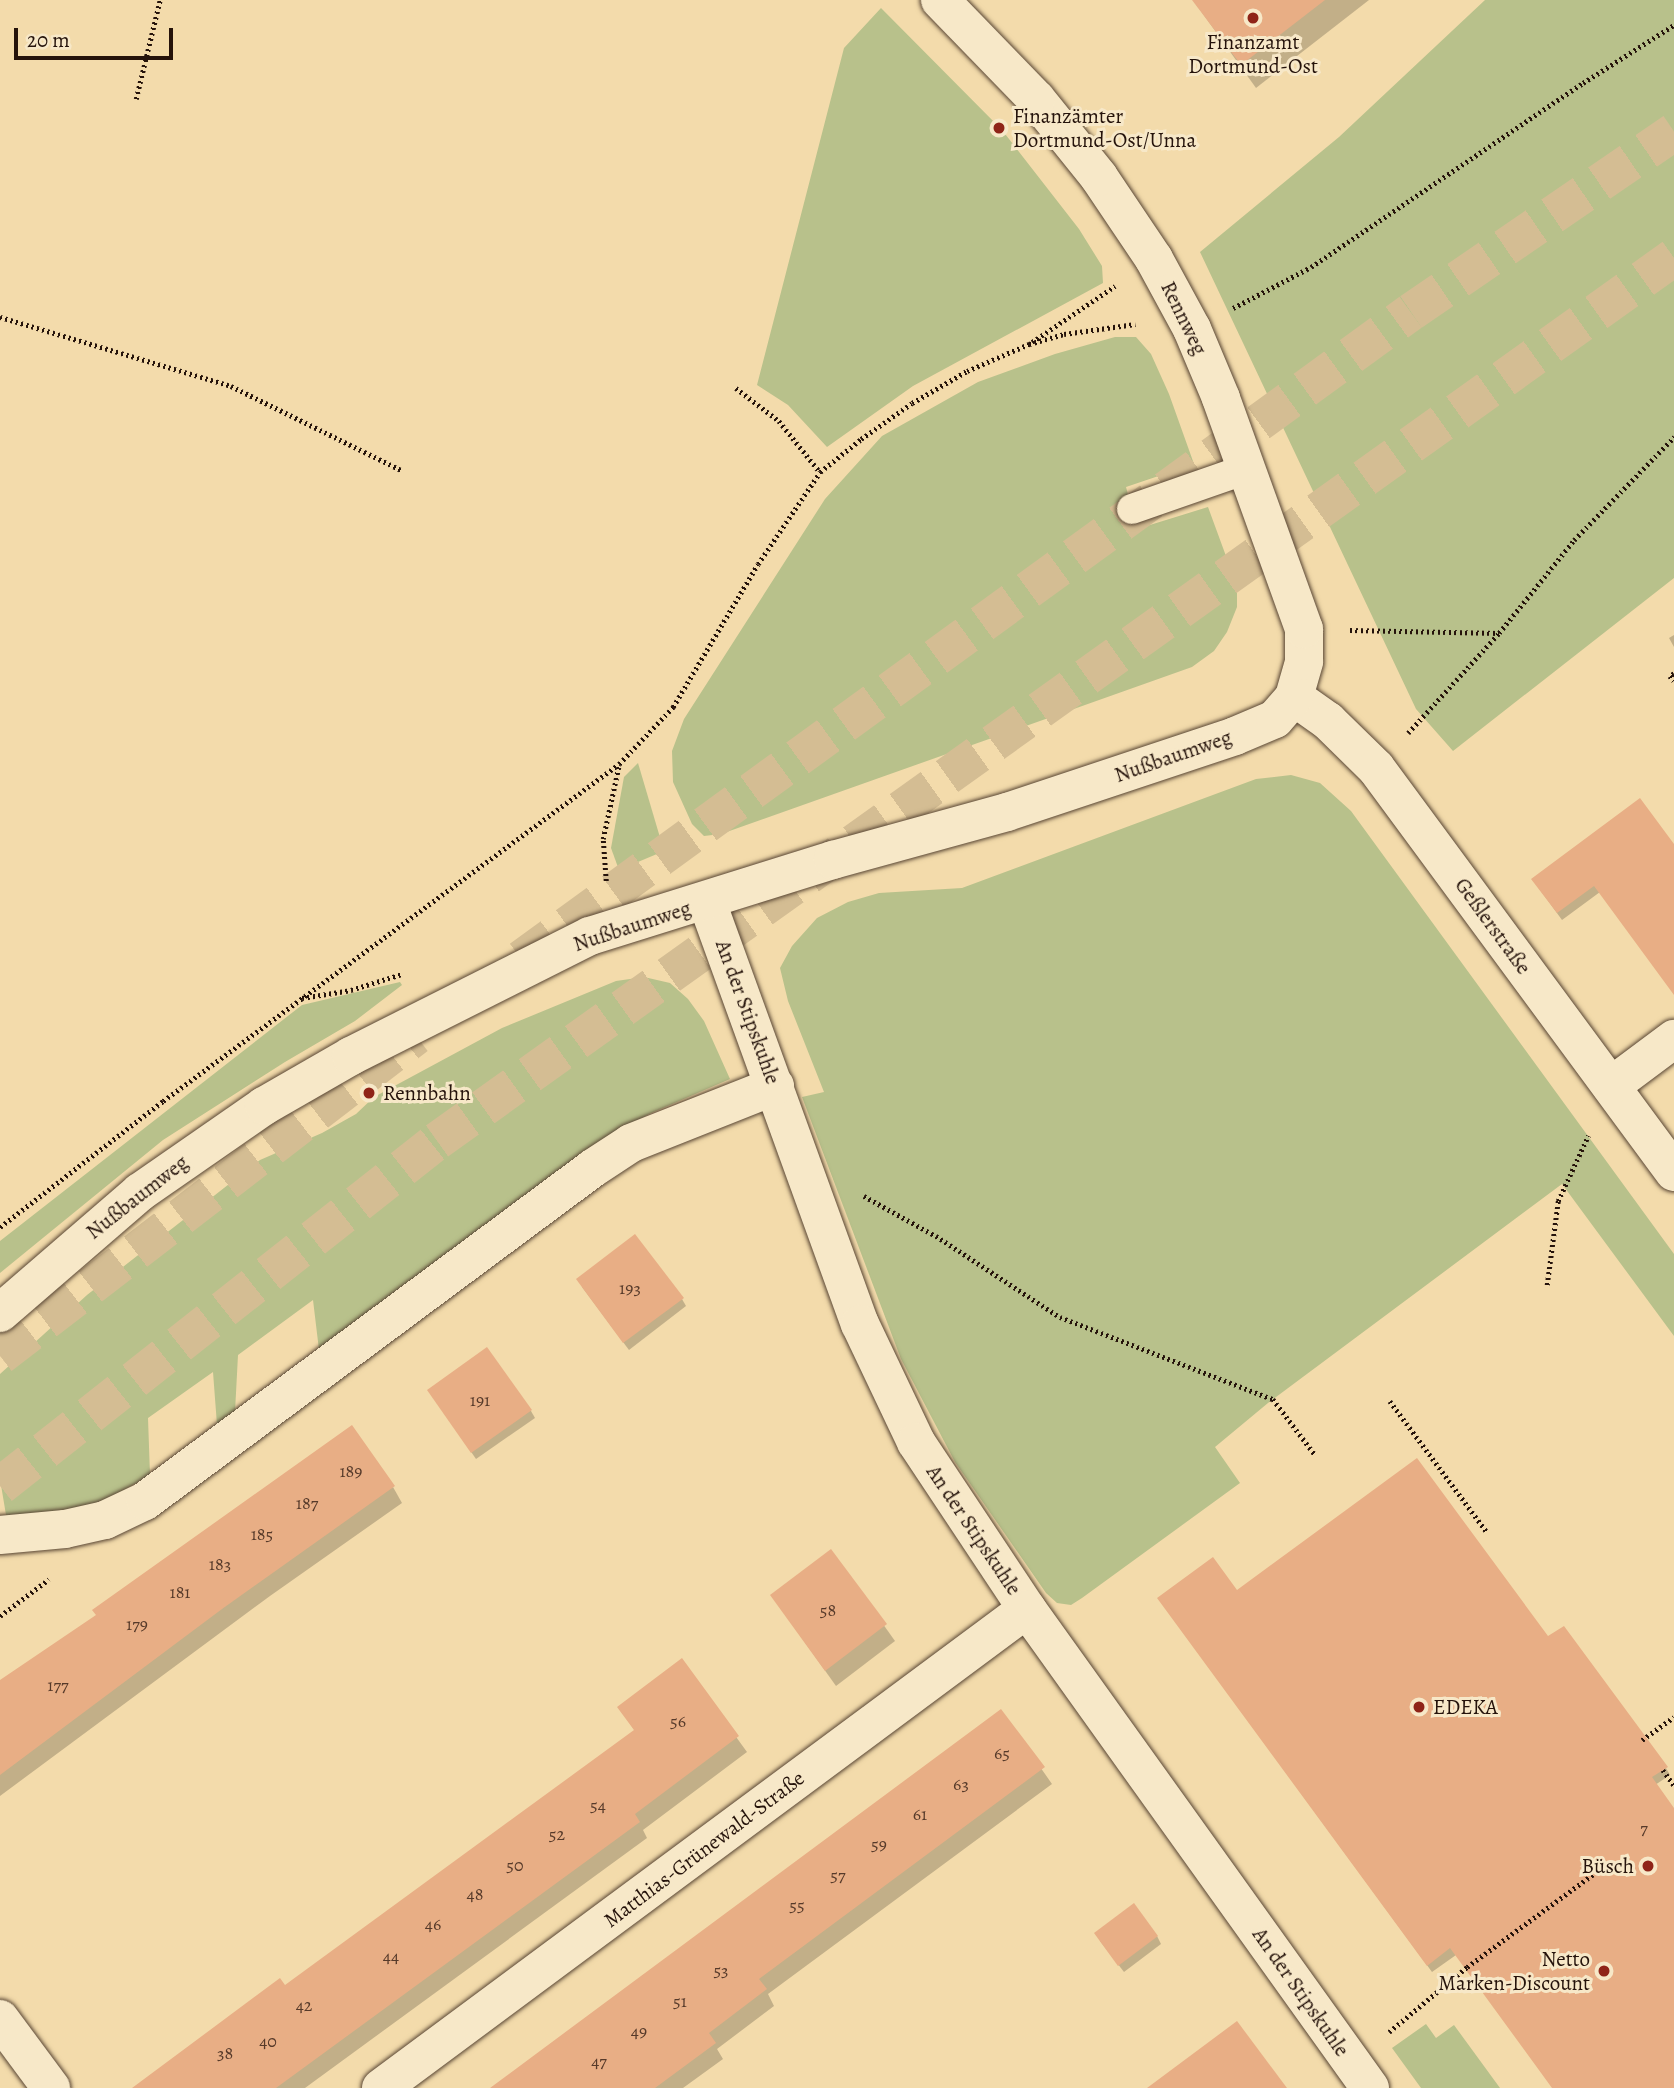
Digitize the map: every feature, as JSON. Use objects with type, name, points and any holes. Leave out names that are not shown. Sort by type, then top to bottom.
[{"type":"street","name":"Rennweg","points":[[940,0],[1036,99],[1099,177],[1154,259],[1192,329],[1247,469],[1304,629],[1304,661],[1294,697]]},
{"type":"street","name":"Geßlerstraße","points":[[1294,697],[1328,721],[1376,768],[1674,1172]]},
{"type":"street","name":"Nußbaumweg","points":[[0,1313],[140,1192],[264,1105],[375,1044],[590,936],[707,902],[833,860],[1007,812],[1235,736],[1275,719],[1294,697]]},
{"type":"street","name":"An der Stipskuhle","points":[[707,902],[860,1324],[916,1442],[1027,1609],[1370,2088]]},
{"type":"street","points":[[1611,1086],[1674,1039]]},
{"type":"street","points":[[0,1535],[65,1529],[105,1520],[145,1501],[593,1168],[631,1143],[775,1087]]},
{"type":"street","name":"Matthias-Grünewald-Straße","points":[[381,2088],[1027,1609]]},
{"type":"street","points":[[0,2019],[51,2088]]},
{"type":"lane","points":[[1132,509],[1247,469]]},
{"type":"path","points":[[136,99],[160,0]]},
{"type":"path","points":[[0,1227],[301,998],[619,764],[673,707],[708,654],[758,564],[820,472],[912,403],[967,371],[1029,344],[1064,334],[1131,323],[1192,329],[1311,267],[1583,83],[1674,25]]},
{"type":"path","points":[[1029,344],[1121,282]]},
{"type":"path","points":[[0,317],[231,386],[403,471]]},
{"type":"path","points":[[736,388],[779,421],[820,472]]},
{"type":"path","points":[[1376,768],[1499,633],[1574,540],[1674,437]]},
{"type":"path","points":[[1304,629],[1499,633]]},
{"type":"path","points":[[1674,674],[1670,676],[1674,681]]},
{"type":"path","points":[[606,882],[603,839],[619,764]]},
{"type":"path","points":[[301,998],[351,989],[407,973]]},
{"type":"path","points":[[1547,1285],[1558,1201],[1611,1086]]},
{"type":"path","points":[[802,1162],[936,1236],[1060,1317],[1273,1399],[1317,1456]]},
{"type":"path","points":[[1390,1401],[1487,1532]]},
{"type":"path","points":[[0,1616],[49,1580]]},
{"type":"path","points":[[1642,1740],[1674,1717]]},
{"type":"path","points":[[1663,1770],[1674,1784]]},
{"type":"path","points":[[1380,2039],[1467,1967],[1602,1868]]},
{"type":"green space","points":[[1485,0],[1674,0],[1674,578],[1453,751],[1416,709],[1200,252],[1339,137]]},
{"type":"green space","points":[[881,8],[1002,130],[1079,229],[1102,266],[1103,283],[913,386],[827,447],[788,405],[757,385],[844,48]]},
{"type":"green space","points":[[1115,337],[1136,337],[1151,354],[1169,394],[1194,464],[1126,487],[1137,529],[1208,507],[1237,586],[1237,607],[1227,632],[1214,651],[1192,667],[721,834],[704,836],[692,824],[673,782],[672,751],[684,719],[825,499],[882,436],[978,382],[1055,354]]},
{"type":"green space","points":[[638,763],[664,851],[619,870],[611,848],[624,777]]},
{"type":"green space","points":[[1291,775],[1320,783],[1351,811],[1674,1254],[1674,1336],[1562,1184],[1268,1403],[1215,1447],[1240,1483],[1082,1598],[1071,1605],[1057,1603],[1046,1593],[955,1462],[901,1359],[802,1097],[824,1092],[788,1001],[780,968],[792,946],[817,918],[848,902],[879,893],[962,888],[1256,779]]},
{"type":"green space","points":[[644,977],[670,983],[688,999],[704,1021],[730,1079],[649,1114],[598,1143],[319,1350],[313,1300],[238,1355],[235,1412],[217,1425],[213,1372],[148,1418],[150,1475],[107,1500],[76,1512],[6,1515],[0,1479],[0,1374],[87,1295],[260,1160],[322,1133],[356,1114],[374,1097],[502,1028],[616,981]]},
{"type":"green space","points":[[400,982],[402,985],[355,1021],[163,1140],[0,1273],[0,1241],[302,1005]]},
{"type":"green space","points":[[1426,2024],[1436,2038],[1454,2025],[1500,2088],[1421,2088],[1392,2048]]},
{"type":"building","name":"Finanzamt Dortmund-Ost","points":[[1192,0],[1325,0],[1241,65]]},
{"type":"building","points":[[1640,798],[1674,844],[1674,995],[1594,886],[1557,913],[1531,879]]},
{"type":"building","points":[[635,1234],[684,1298],[623,1343],[576,1279]]},
{"type":"building","points":[[487,1347],[532,1410],[471,1453],[427,1390]]},
{"type":"building","points":[[352,1425],[395,1486],[222,1609],[0,1775],[0,1680],[96,1615],[92,1610]]},
{"type":"building","name":"EDEKA","points":[[1417,1458],[1548,1636],[1564,1626],[1668,1767],[1652,1777],[1674,1808],[1674,2088],[1552,2088],[1450,1948],[1427,1966],[1157,1598],[1213,1557],[1237,1590]]},
{"type":"building","points":[[831,1549],[887,1624],[825,1671],[770,1595]]},
{"type":"building","points":[[682,1658],[739,1736],[635,1814],[640,1822],[276,2088],[132,2088],[280,1978],[285,1985],[634,1730],[617,1707]]},
{"type":"building","points":[[1001,1709],[1045,1767],[759,1979],[767,1989],[709,2033],[716,2043],[655,2088],[490,2088]]},
{"type":"building","points":[[1134,1903],[1158,1936],[1118,1966],[1094,1933]]},
{"type":"building","points":[[1237,2021],[1287,2088],[1147,2088]]},
{"type":"tunnel","points":[[521,959],[1411,312],[1674,132]]},
{"type":"tunnel","points":[[0,1486],[437,1141],[1674,257]]},
{"type":"tunnel","points":[[0,1356],[416,1036]]},
{"type":"place","name":"Finanzamt Dortmund-Ost","points":[[1253,18]]},
{"type":"place","name":"Finanzämter Dortmund-Ost/Unna","points":[[999,128]]},
{"type":"place","name":"Rennbahn","points":[[369,1093]]},
{"type":"place","name":"EDEKA","points":[[1419,1707]]},
{"type":"place","name":"Büsch","points":[[1648,1866]]},
{"type":"place","name":"Netto Marken-Discount","points":[[1604,1971]]}]
